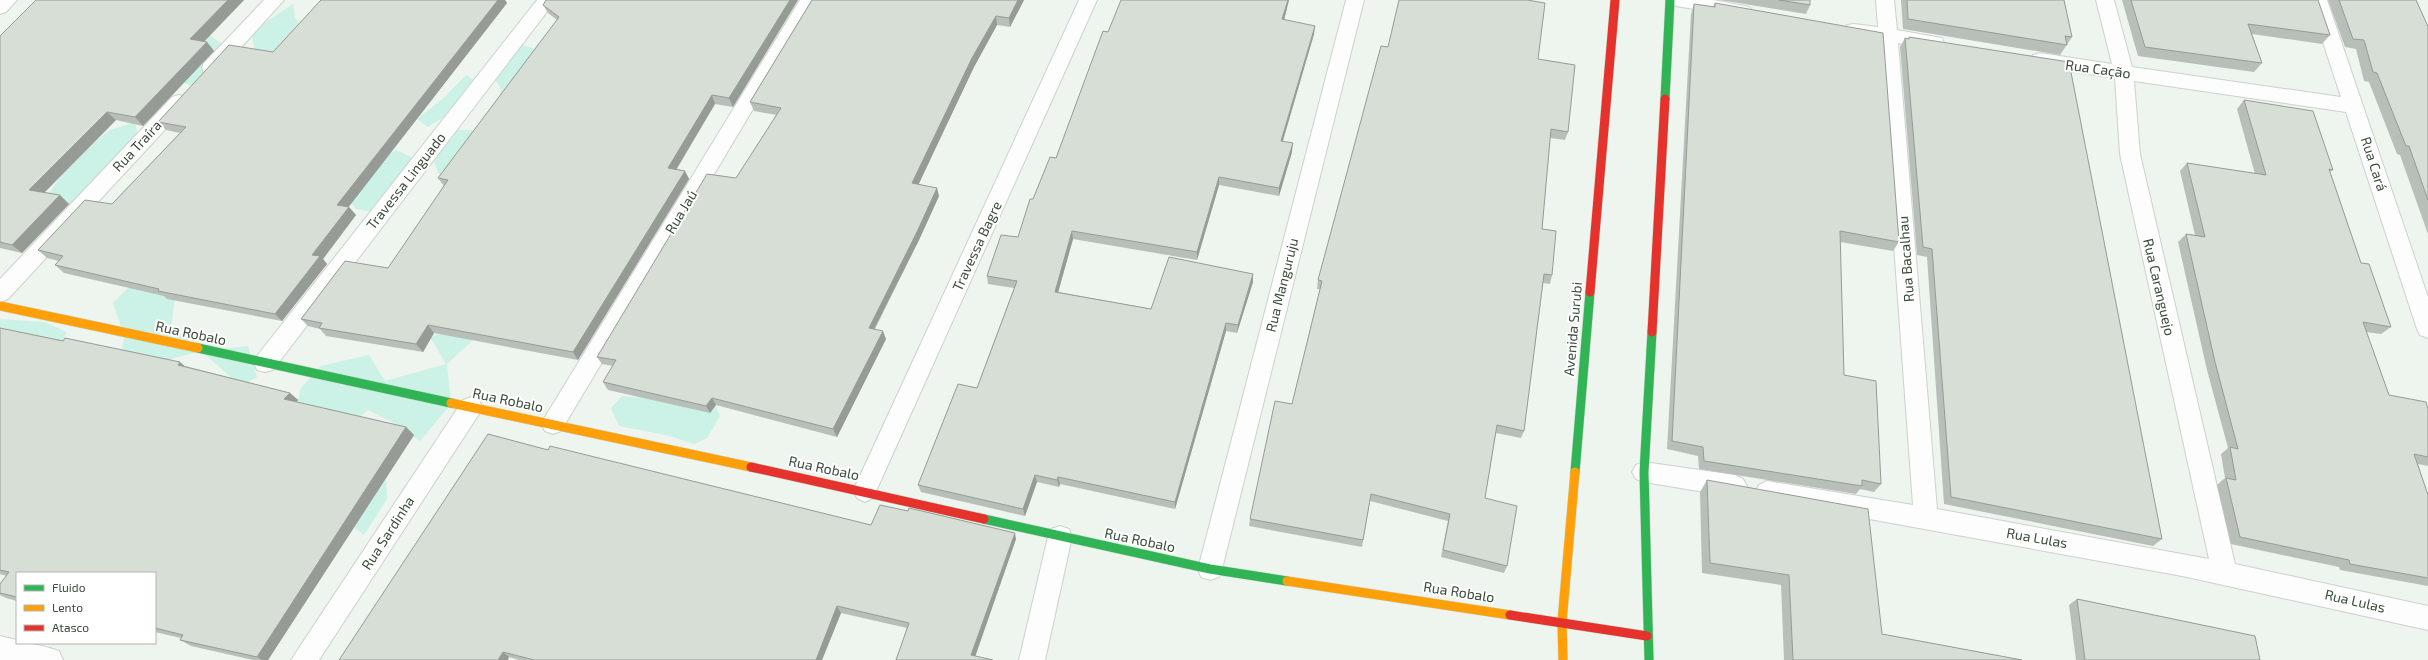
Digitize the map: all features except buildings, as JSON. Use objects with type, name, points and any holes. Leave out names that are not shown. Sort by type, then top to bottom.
[{"type":"street","points":[[0,8],[8,0]]},
{"type":"street","name":"Rua Traíra","points":[[0,293],[275,0]]},
{"type":"street","name":"Travessa Linguado","points":[[265,363],[547,0]]},
{"type":"street","name":"Rua Jaú","points":[[553,424],[809,0]]},
{"type":"street","name":"Travessa Bagre","points":[[865,491],[1088,0]]},
{"type":"street","name":"Rua Manguruju","points":[[1210,569],[1355,0]]},
{"type":"street","name":"Avenida Surubi","points":[[1563,660],[1562,622],[1615,0]]},
{"type":"street","points":[[1649,660],[1647,636],[1644,472],[1670,0]]},
{"type":"street","points":[[1676,0],[1763,15]]},
{"type":"street","name":"Rua Bacalhau","points":[[1885,0],[1926,517]]},
{"type":"street","name":"Rua Caranguejo","points":[[2105,0],[2124,73],[2130,154],[2224,572]]},
{"type":"street","name":"Rua Cará","points":[[2318,0],[2355,106],[2428,329]]},
{"type":"street","points":[[1834,27],[1950,46]]},
{"type":"street","name":"Rua Cação","points":[[2020,57],[2355,106]]},
{"type":"street","name":"Rua Robalo","points":[[0,306],[865,491],[1060,537],[1210,569],[1647,636]]},
{"type":"street","name":"Rua Sardinha","points":[[304,660],[471,407]]},
{"type":"street","name":"Rua Lulas","points":[[1644,472],[1926,517],[2224,572],[2428,618]]},
{"type":"street","points":[[1032,660],[1060,537]]},
{"type":"street","points":[[0,648],[50,660]]},
{"type":"green space","points":[[293,4],[295,17],[305,36],[259,71],[251,32]]},
{"type":"green space","points":[[209,35],[225,46],[197,88],[180,81],[180,47]]},
{"type":"green space","points":[[520,44],[535,49],[559,62],[497,107],[501,89],[491,73]]},
{"type":"green space","points":[[466,75],[477,82],[456,109],[428,127],[417,119],[446,96]]},
{"type":"green space","points":[[135,122],[141,151],[105,194],[61,208],[49,193],[75,157],[110,130]]},
{"type":"green space","points":[[451,130],[475,130],[444,186],[429,150]]},
{"type":"green space","points":[[396,150],[413,158],[372,212],[356,209],[345,194],[356,177]]},
{"type":"green space","points":[[157,259],[177,283],[171,326],[201,351],[144,366],[121,356],[124,335],[113,303]]},
{"type":"green space","points":[[501,314],[447,364],[451,404],[420,441],[392,422],[368,410],[346,427],[300,414],[298,400],[301,388],[321,366],[369,355],[385,381],[446,364],[430,337]]},
{"type":"green space","points":[[0,319],[44,322],[67,332],[61,345],[0,332]]},
{"type":"green space","points":[[248,346],[257,377],[241,386],[201,351]]},
{"type":"green space","points":[[622,396],[715,404],[720,416],[707,438],[694,444],[666,435],[619,426],[611,408]]},
{"type":"green space","points":[[386,476],[387,499],[364,535],[340,516]]},
{"type":"traffic: fast","points":[[1665,99],[1670,0]]},
{"type":"traffic: fast","points":[[1575,472],[1590,292]]},
{"type":"traffic: fast","points":[[1649,660],[1644,472],[1652,332]]},
{"type":"traffic: fast","points":[[198,348],[451,403]]},
{"type":"traffic: fast","points":[[984,519],[1210,569],[1287,581]]},
{"type":"traffic: slow","points":[[0,306],[198,348]]},
{"type":"traffic: slow","points":[[451,403],[751,467]]},
{"type":"traffic: slow","points":[[1563,660],[1562,622],[1575,472]]},
{"type":"traffic: slow","points":[[1287,581],[1510,615]]},
{"type":"traffic: jam","points":[[1590,292],[1615,0]]},
{"type":"traffic: jam","points":[[1652,332],[1665,99]]},
{"type":"traffic: jam","points":[[751,467],[984,519]]},
{"type":"traffic: jam","points":[[1510,615],[1647,636]]}]
